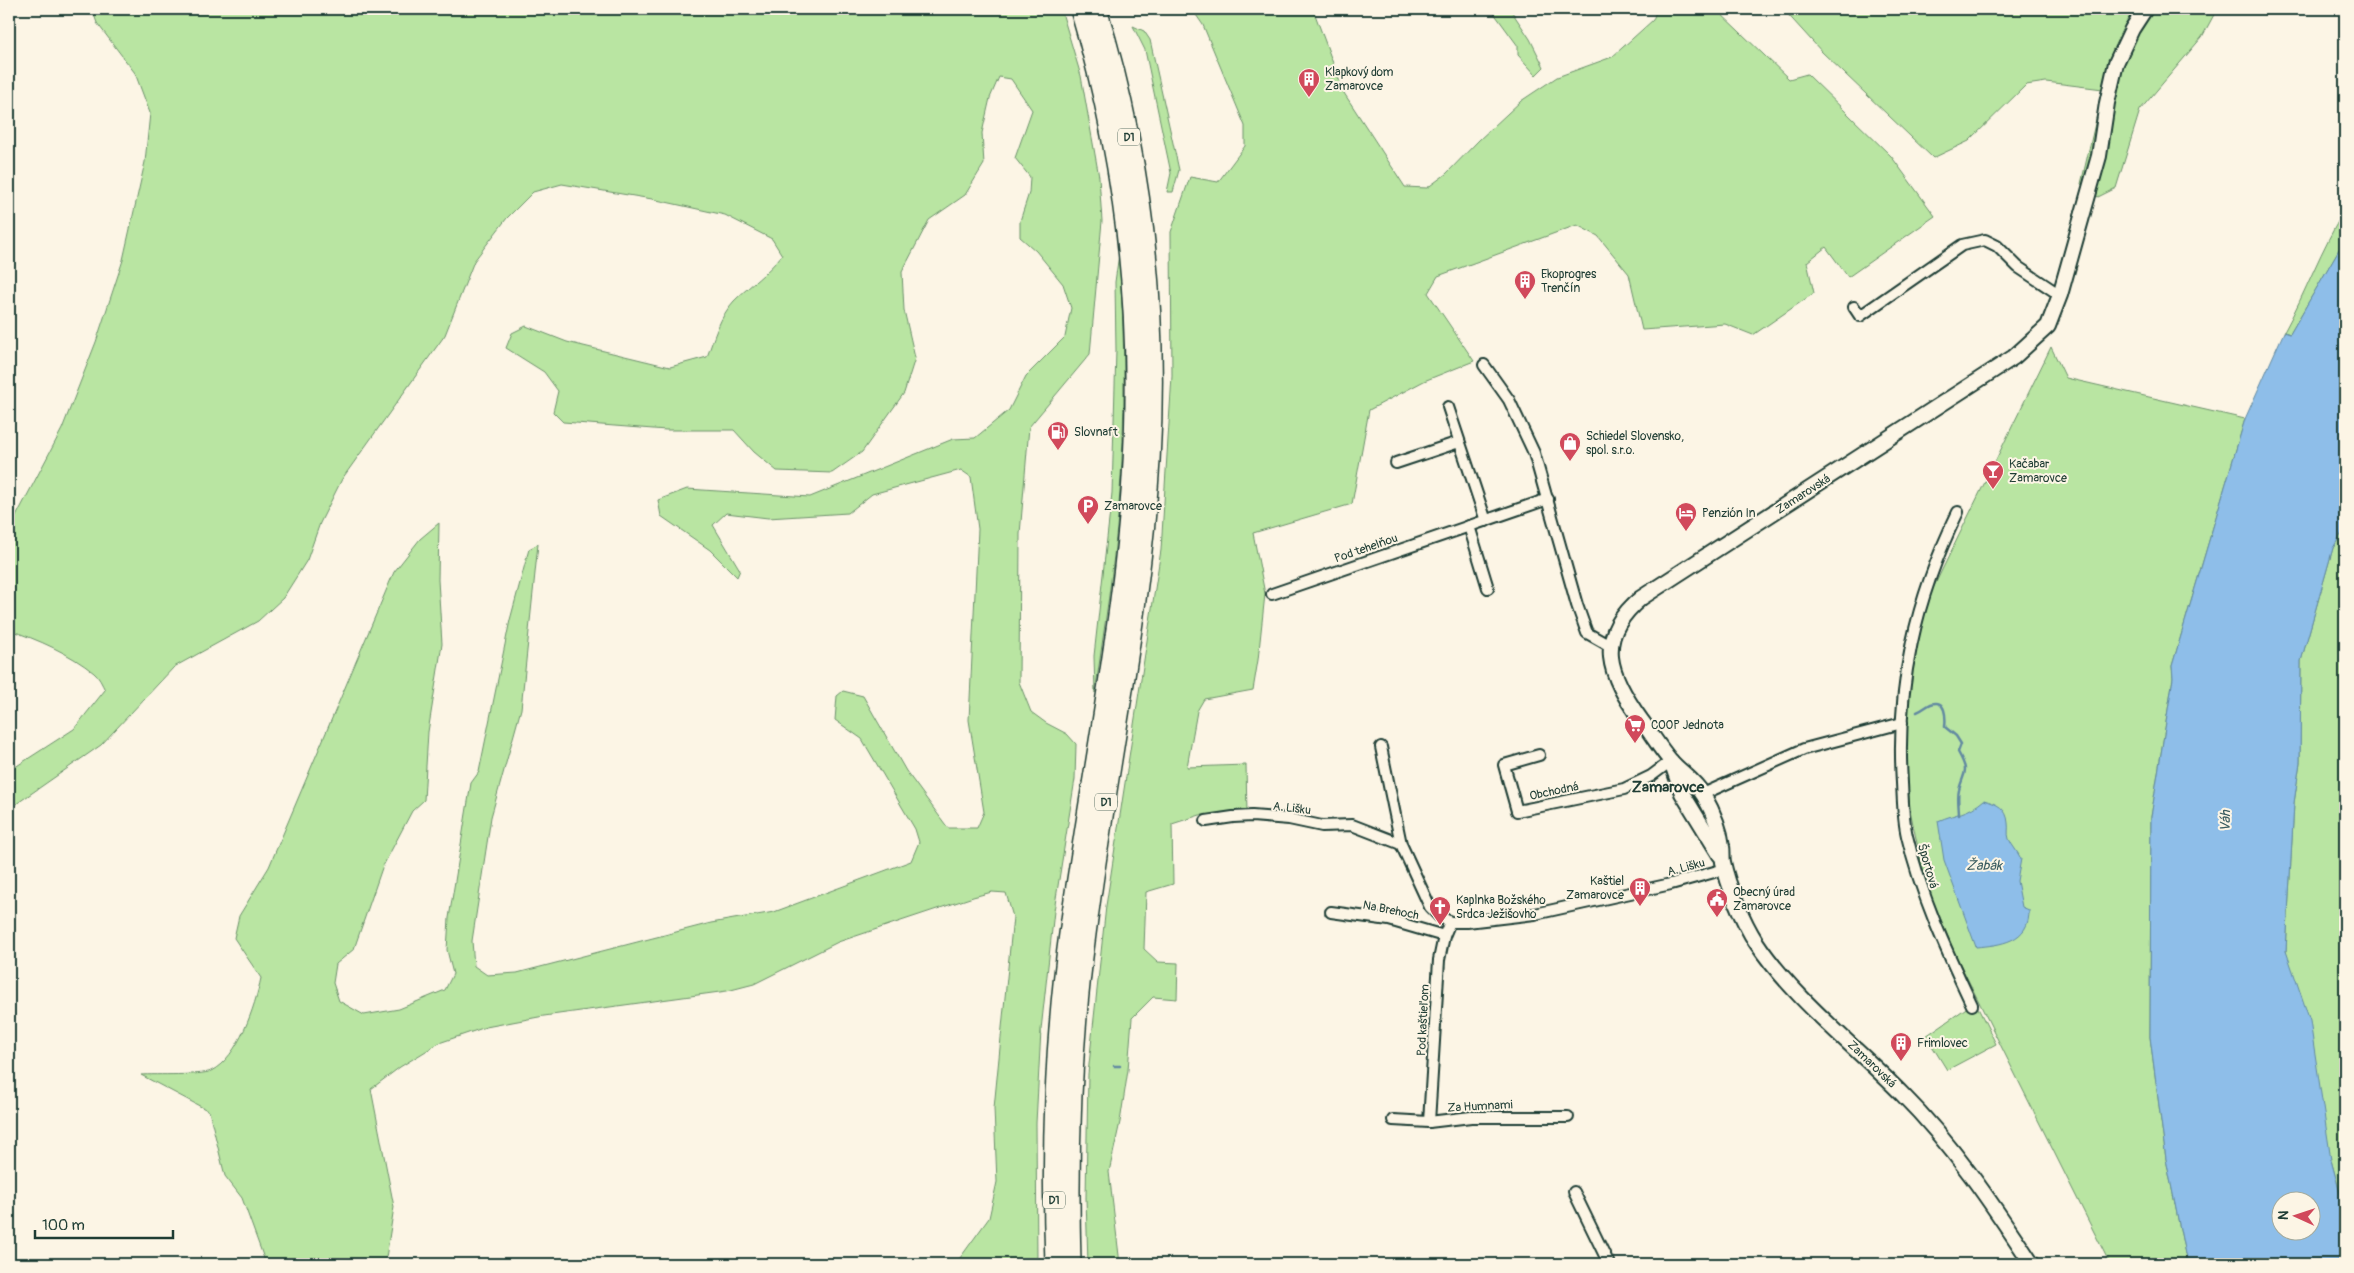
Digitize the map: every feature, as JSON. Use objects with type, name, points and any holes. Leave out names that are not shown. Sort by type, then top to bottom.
[{"type":"highway","name":"D1","points":[[1054,1264],[1054,1136],[1058,1037],[1069,937],[1121,587],[1129,513],[1135,407],[1134,308],[1124,207],[1104,100],[1080,9]]},
{"type":"highway","name":"D1","points":[[1071,1264],[1071,1136],[1076,1030],[1085,937],[1138,587],[1150,461],[1152,408],[1150,294],[1141,206],[1132,149],[1120,93],[1097,9]]},
{"type":"main road","name":"Zamarovská","points":[[2032,1264],[1989,1199],[1938,1133],[1897,1088],[1789,984],[1770,962],[1755,940],[1724,864],[1682,793],[1671,761],[1620,687],[1611,666],[1610,646],[1620,620],[1641,598],[2014,357],[2048,326],[2060,295],[2099,156],[2107,103],[2116,63],[2132,30],[2145,9]]},
{"type":"main road","name":"Zamarovská","points":[[1671,761],[1688,775],[1703,794],[1716,822],[1722,844],[1724,864]]},
{"type":"street","points":[[1854,306],[1860,316],[1962,245],[1985,240],[1997,246],[2018,266],[2060,295]]},
{"type":"street","points":[[1484,365],[1509,400],[1534,453],[1587,634],[1610,646]]},
{"type":"street","points":[[1448,407],[1486,521]]},
{"type":"street","points":[[1396,463],[1459,442]]},
{"type":"street","name":"Pod tehelňou","points":[[1272,594],[1548,499]]},
{"type":"street","name":"Športová","points":[[1958,512],[1938,556],[1916,622],[1903,687],[1901,764],[1906,835],[1931,918],[1972,1006]]},
{"type":"street","points":[[1469,526],[1488,588]]},
{"type":"street","points":[[1703,794],[1804,749],[1902,723]]},
{"type":"street","points":[[1381,747],[1401,844],[1430,907],[1439,916],[1450,922]]},
{"type":"street","name":"Obchodná","points":[[1538,755],[1504,764],[1517,812],[1624,789],[1651,776],[1671,761]]},
{"type":"street","name":"A. Lišku","points":[[1206,822],[1252,816],[1289,819],[1322,826],[1352,825],[1401,844]]},
{"type":"street","name":"A. Lišku","points":[[1450,922],[1467,922],[1535,914],[1671,884],[1724,864]]},
{"type":"street","name":"Na Brehoch","points":[[1331,912],[1388,920],[1444,936]]},
{"type":"street","name":"Pod kaštieľom","points":[[1429,1122],[1439,960],[1444,936],[1450,922]]},
{"type":"street","name":"Za Humnami","points":[[1393,1120],[1429,1122],[1471,1117],[1568,1117]]},
{"type":"street","points":[[1574,1192],[1609,1264]]},
{"type":"green space","points":[[92,9],[1061,9],[1081,76],[1099,177],[1102,221],[1090,354],[1029,427],[1020,534],[1019,682],[1031,712],[1046,723],[1067,734],[1076,744],[1075,779],[1054,911],[1041,1030],[1036,1123],[1037,1264],[952,1264],[960,1258],[989,1218],[997,1182],[994,1108],[1013,917],[1006,893],[992,892],[973,897],[838,942],[754,984],[727,991],[544,1016],[486,1027],[439,1043],[400,1067],[371,1089],[394,1207],[385,1264],[266,1264],[242,1198],[225,1176],[209,1111],[141,1075],[206,1073],[221,1064],[238,1043],[255,1002],[261,978],[234,938],[239,916],[269,867],[394,572],[420,539],[439,523],[438,580],[442,644],[428,732],[424,800],[412,811],[382,868],[354,949],[336,964],[333,983],[339,1001],[364,1015],[399,1009],[445,990],[453,974],[447,950],[449,918],[471,783],[479,772],[510,620],[529,549],[538,544],[521,709],[491,817],[472,941],[474,966],[487,975],[517,973],[711,923],[774,912],[911,861],[919,842],[915,829],[862,739],[835,720],[837,696],[843,691],[863,696],[906,771],[948,828],[977,828],[984,812],[969,720],[978,529],[971,477],[961,470],[872,494],[848,513],[768,518],[726,513],[713,525],[740,570],[737,577],[710,550],[661,516],[658,500],[687,489],[810,497],[953,439],[975,438],[1009,410],[1026,376],[1065,337],[1071,308],[1063,284],[1036,251],[1020,237],[1020,221],[1029,193],[1030,177],[1015,158],[1032,110],[1011,79],[999,77],[990,98],[982,133],[984,164],[965,195],[929,220],[902,272],[904,310],[915,358],[904,393],[862,452],[832,473],[777,471],[754,452],[734,430],[666,430],[563,422],[553,412],[558,391],[544,372],[506,348],[512,333],[526,326],[567,342],[670,367],[707,357],[718,328],[729,307],[771,268],[782,255],[772,239],[725,215],[652,199],[562,184],[533,192],[507,218],[474,261],[445,335],[342,479],[320,523],[307,560],[283,598],[258,621],[174,667],[101,745],[9,809],[9,771],[74,729],[105,690],[96,675],[85,666],[64,653],[9,630],[9,530],[62,429],[96,342],[123,260],[145,162],[150,113],[135,73],[97,23]]},
{"type":"green space","points":[[1192,9],[1313,9],[1344,93],[1405,187],[1427,188],[1446,174],[1521,101],[1557,77],[1612,57],[1653,20],[1657,9],[1716,9],[1789,79],[1807,74],[1891,156],[1935,216],[1848,277],[1826,247],[1807,262],[1814,293],[1753,335],[1725,324],[1642,330],[1629,274],[1598,236],[1577,225],[1438,276],[1428,293],[1474,361],[1424,381],[1369,410],[1352,504],[1253,533],[1265,594],[1253,690],[1204,699],[1197,711],[1187,767],[1246,765],[1247,814],[1200,815],[1172,824],[1173,884],[1146,892],[1144,949],[1158,962],[1178,963],[1177,999],[1153,997],[1132,1018],[1128,1070],[1120,1122],[1109,1172],[1120,1264],[1088,1264],[1086,1198],[1088,1074],[1106,906],[1161,550],[1172,376],[1171,232],[1190,177],[1218,182],[1245,146],[1245,126],[1203,25]]},
{"type":"green space","points":[[1491,9],[1510,9],[1530,39],[1544,67],[1536,75],[1518,55],[1518,46]]},
{"type":"green space","points":[[1783,9],[2217,9],[2202,37],[2140,110],[2116,188],[2098,197],[2081,184],[2103,89],[2046,82],[2026,85],[1969,141],[1933,158],[1822,52]]},
{"type":"green space","points":[[1133,26],[1144,31],[1150,40],[1179,170],[1173,192],[1167,192],[1171,173],[1145,50]]},
{"type":"green space","points":[[2345,210],[2345,239],[2290,334],[2284,332],[2328,239]]},
{"type":"green space","points":[[1119,254],[1123,317],[1123,442],[1114,552],[1095,693],[1094,656],[1112,493],[1116,350],[1115,282]]},
{"type":"green space","points":[[2051,347],[2066,378],[2245,419],[2172,666],[2173,678],[2151,817],[2150,1037],[2166,1159],[2187,1264],[2110,1264],[1955,954],[1925,881],[1910,810],[1904,746],[1903,697],[1921,613]]},
{"type":"green space","points":[[2345,528],[2345,1212],[2331,1160],[2286,951],[2294,803],[2300,762],[2301,661],[2333,548]]},
{"type":"green space","name":"Frimlovec","points":[[1975,1002],[1996,1044],[1947,1070],[1926,1036]]},
{"type":"water","name":"Váh","points":[[2345,239],[2345,528],[2333,548],[2301,661],[2300,762],[2294,803],[2286,951],[2310,1021],[2331,1160],[2345,1212],[2345,1264],[2187,1264],[2166,1159],[2150,1037],[2151,817],[2173,678],[2172,666],[2245,419],[2284,332],[2290,334]]},
{"type":"water","name":"Žabák","points":[[1984,800],[1997,805],[2006,814],[2009,839],[2021,859],[2017,881],[2022,907],[2029,910],[2025,929],[2012,940],[1995,945],[1976,947],[1944,860],[1938,821],[1967,811]]},
{"type":"waterway","points":[[102,9],[103,13]]},
{"type":"waterway","points":[[1917,712],[1931,704],[1940,704],[1944,710],[1945,727],[1956,736],[1961,744],[1958,752],[1964,764],[1965,772],[1958,793],[1959,815]]},
{"type":"waterway","points":[[1114,1066],[1120,1066]]},
{"type":"place","name":"Klapkový dom Zamarovce","points":[[1309,98]]},
{"type":"place","name":"Ekoprogres Trenčín","points":[[1525,300]]},
{"type":"place","name":"Slovnaft","points":[[1058,451]]},
{"type":"place","name":"Schiedel Slovensko, spol. s.r.o.","points":[[1570,462]]},
{"type":"place","name":"Kačabar Zamarovce","points":[[1993,490]]},
{"type":"place","name":"Zamarovce","points":[[1088,525]]},
{"type":"place","name":"Penzión In","points":[[1686,532]]},
{"type":"place","name":"COOP Jednota","points":[[1635,744]]},
{"type":"place","name":"Kaštiel Zamarovce","points":[[1640,907]]},
{"type":"place","name":"Obecný úrad Zamarovce","points":[[1717,918]]},
{"type":"place","name":"Kaplnka Božského Srdca Ježišovho","points":[[1440,926]]},
{"type":"place","name":"Frimlovec","points":[[1901,1062]]},
{"type":"district","name":"Zamarovce","points":[[1668,787]]}]
